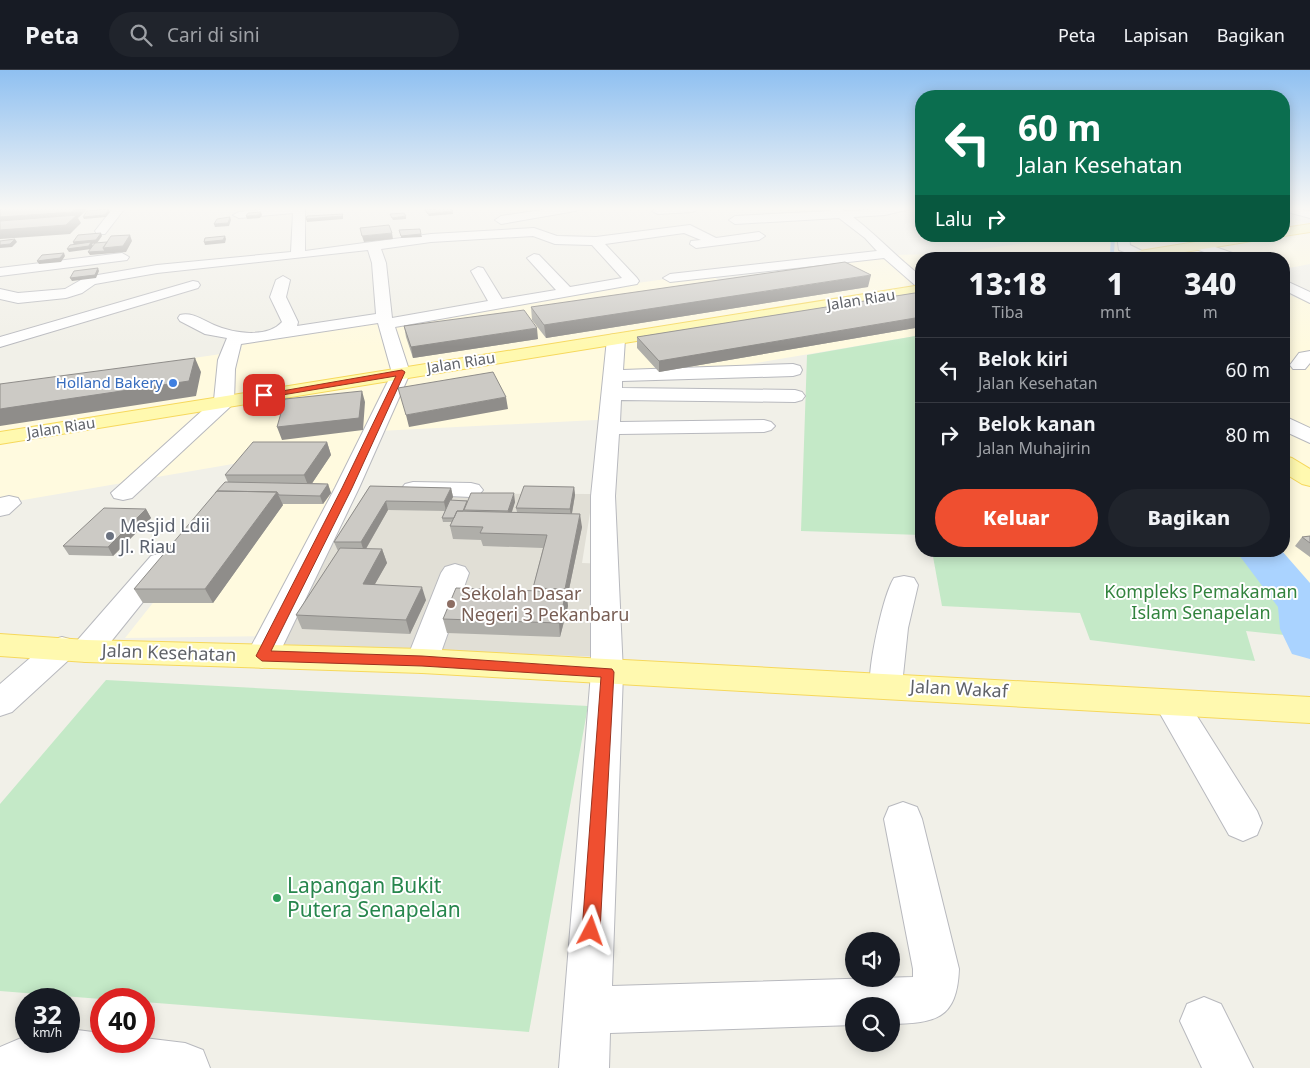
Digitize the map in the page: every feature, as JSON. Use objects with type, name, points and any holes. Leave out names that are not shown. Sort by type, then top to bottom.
[{"type":"main road","name":"Jalan Riau","points":[[0,438],[915,291]]},
{"type":"main road","points":[[1290,467],[1310,479]]},
{"type":"main road","name":"Jalan Kesehatan","points":[[0,645],[74,650],[422,661],[608,672]]},
{"type":"main road","name":"Jalan Wakaf","points":[[608,672],[1055,694],[1171,703],[1309,710]]},
{"type":"street","points":[[0,294],[18,298],[66,293],[77,290],[91,280],[142,271],[302,255]]},
{"type":"street","points":[[262,656],[347,488],[402,372],[385,321],[379,263],[376,255]]},
{"type":"street","points":[[123,493],[224,402],[223,391],[232,342],[246,337],[385,321],[497,304],[622,284],[633,279],[608,255]]},
{"type":"street","points":[[670,278],[882,255]]},
{"type":"street","points":[[888,255],[915,278]]},
{"type":"street","points":[[0,272],[41,272],[134,256]]},
{"type":"street","points":[[534,258],[566,292]]},
{"type":"street","points":[[478,271],[497,304]]},
{"type":"street","points":[[278,333],[289,326],[290,322],[278,297],[283,280]]},
{"type":"street","points":[[1290,282],[1310,280]]},
{"type":"street","points":[[622,284],[642,293]]},
{"type":"street","points":[[0,342],[156,298],[193,285]]},
{"type":"street","points":[[1290,286],[1310,298]]},
{"type":"street","points":[[186,318],[212,330],[246,337]]},
{"type":"street","points":[[584,1068],[586,1010],[608,672],[602,496],[616,340]]},
{"type":"street","points":[[613,385],[793,370]]},
{"type":"street","points":[[613,385],[795,396]]},
{"type":"street","points":[[1290,425],[1310,437]]},
{"type":"street","points":[[609,428],[764,426]]},
{"type":"street","points":[[347,488],[471,490]]},
{"type":"street","points":[[0,703],[74,650],[180,540]]},
{"type":"street","points":[[422,661],[455,573]]},
{"type":"street","points":[[886,685],[893,628],[904,585]]},
{"type":"street","points":[[1171,703],[1243,823]]},
{"type":"street","points":[[586,1010],[922,1000],[935,990],[936,969],[903,819]]},
{"type":"street","points":[[1204,1021],[1228,1068]]},
{"type":"street","points":[[12,1068],[20,1062],[42,1055],[60,1053],[185,1068]]},
{"type":"shaded area","points":[[888,255],[915,255],[915,336],[709,371],[615,374],[616,419],[379,431],[273,636],[125,638],[268,458],[0,504],[0,394],[160,363],[241,351],[243,338],[709,273],[725,285],[798,275],[788,269]]},
{"type":"shaded area","points":[[1290,255],[1310,255],[1310,264],[1290,268]]},
{"type":"shaded area","points":[[1290,295],[1310,303],[1310,598],[1275,557],[1290,557]]},
{"type":"shaded area","name":"Sekolah Dasar Negeri 3 Pekanbaru","points":[[365,493],[593,494],[582,563],[609,564],[602,657],[270,644]]},
{"type":"green space","points":[[915,336],[915,535],[801,531],[807,355]]},
{"type":"green space","name":"Kompleks Pemakaman Islam Senapelan","points":[[933,557],[1255,557],[1292,600],[1295,636],[1246,631],[1255,661],[1090,640],[1080,613],[942,606]]},
{"type":"green space","name":"Lapangan Bukit Putera Senapelan","points":[[106,680],[588,706],[529,1032],[155,1003],[155,988],[90,988],[90,998],[80,997],[80,988],[15,988],[15,992],[0,991],[0,804]]},
{"type":"building","points":[[42,255],[63,255],[60,258],[37,261]]},
{"type":"building","points":[[845,262],[871,275],[544,325],[531,307]]},
{"type":"building","points":[[98,268],[95,275],[70,278],[74,271]]},
{"type":"building","points":[[915,293],[915,318],[659,361],[637,337]]},
{"type":"building","points":[[524,310],[537,328],[411,347],[404,326]]},
{"type":"building","points":[[195,358],[189,381],[0,409],[0,384]]},
{"type":"building","points":[[493,372],[506,397],[406,415],[398,388]]},
{"type":"building","points":[[362,391],[359,418],[277,427],[285,399]]},
{"type":"building","points":[[253,442],[327,442],[304,475],[225,475]]},
{"type":"building","points":[[225,482],[328,484],[320,496],[279,495],[277,492],[217,491],[215,493]]},
{"type":"building","points":[[370,486],[451,488],[444,502],[386,501],[361,542],[334,542]]},
{"type":"building","points":[[524,486],[574,487],[570,509],[516,508]]},
{"type":"building","points":[[217,491],[277,492],[205,589],[134,589]]},
{"type":"building","points":[[471,493],[514,493],[508,511],[464,510]]},
{"type":"building","points":[[450,500],[467,501],[463,511],[457,511],[454,518],[442,518]]},
{"type":"building","points":[[104,508],[146,509],[108,547],[63,546]]},
{"type":"building","points":[[457,511],[580,514],[565,589],[533,588],[547,535],[480,533],[483,527],[450,526]]},
{"type":"building","points":[[1310,536],[1310,543],[1302,537]]},
{"type":"building","points":[[340,548],[382,549],[363,584],[422,587],[406,620],[296,615]]},
{"type":"building","points":[[456,588],[566,592],[559,623],[443,619]]},
{"type":"waterway","points":[[1263,557],[1302,604],[1305,629],[1310,641]]},
{"type":"place","name":"Holland Bakery","points":[[173,383]]},
{"type":"place","name":"Mesjid Ldii Jl. Riau","points":[[110,536]]},
{"type":"place","name":"Sekolah Dasar Negeri 3 Pekanbaru","points":[[451,604]]},
{"type":"place","name":"Lapangan Bukit Putera Senapelan","points":[[277,898]]},
{"type":"route","points":[[264,395],[402,372],[347,488],[262,656],[422,661],[608,672],[591,931]]}]
